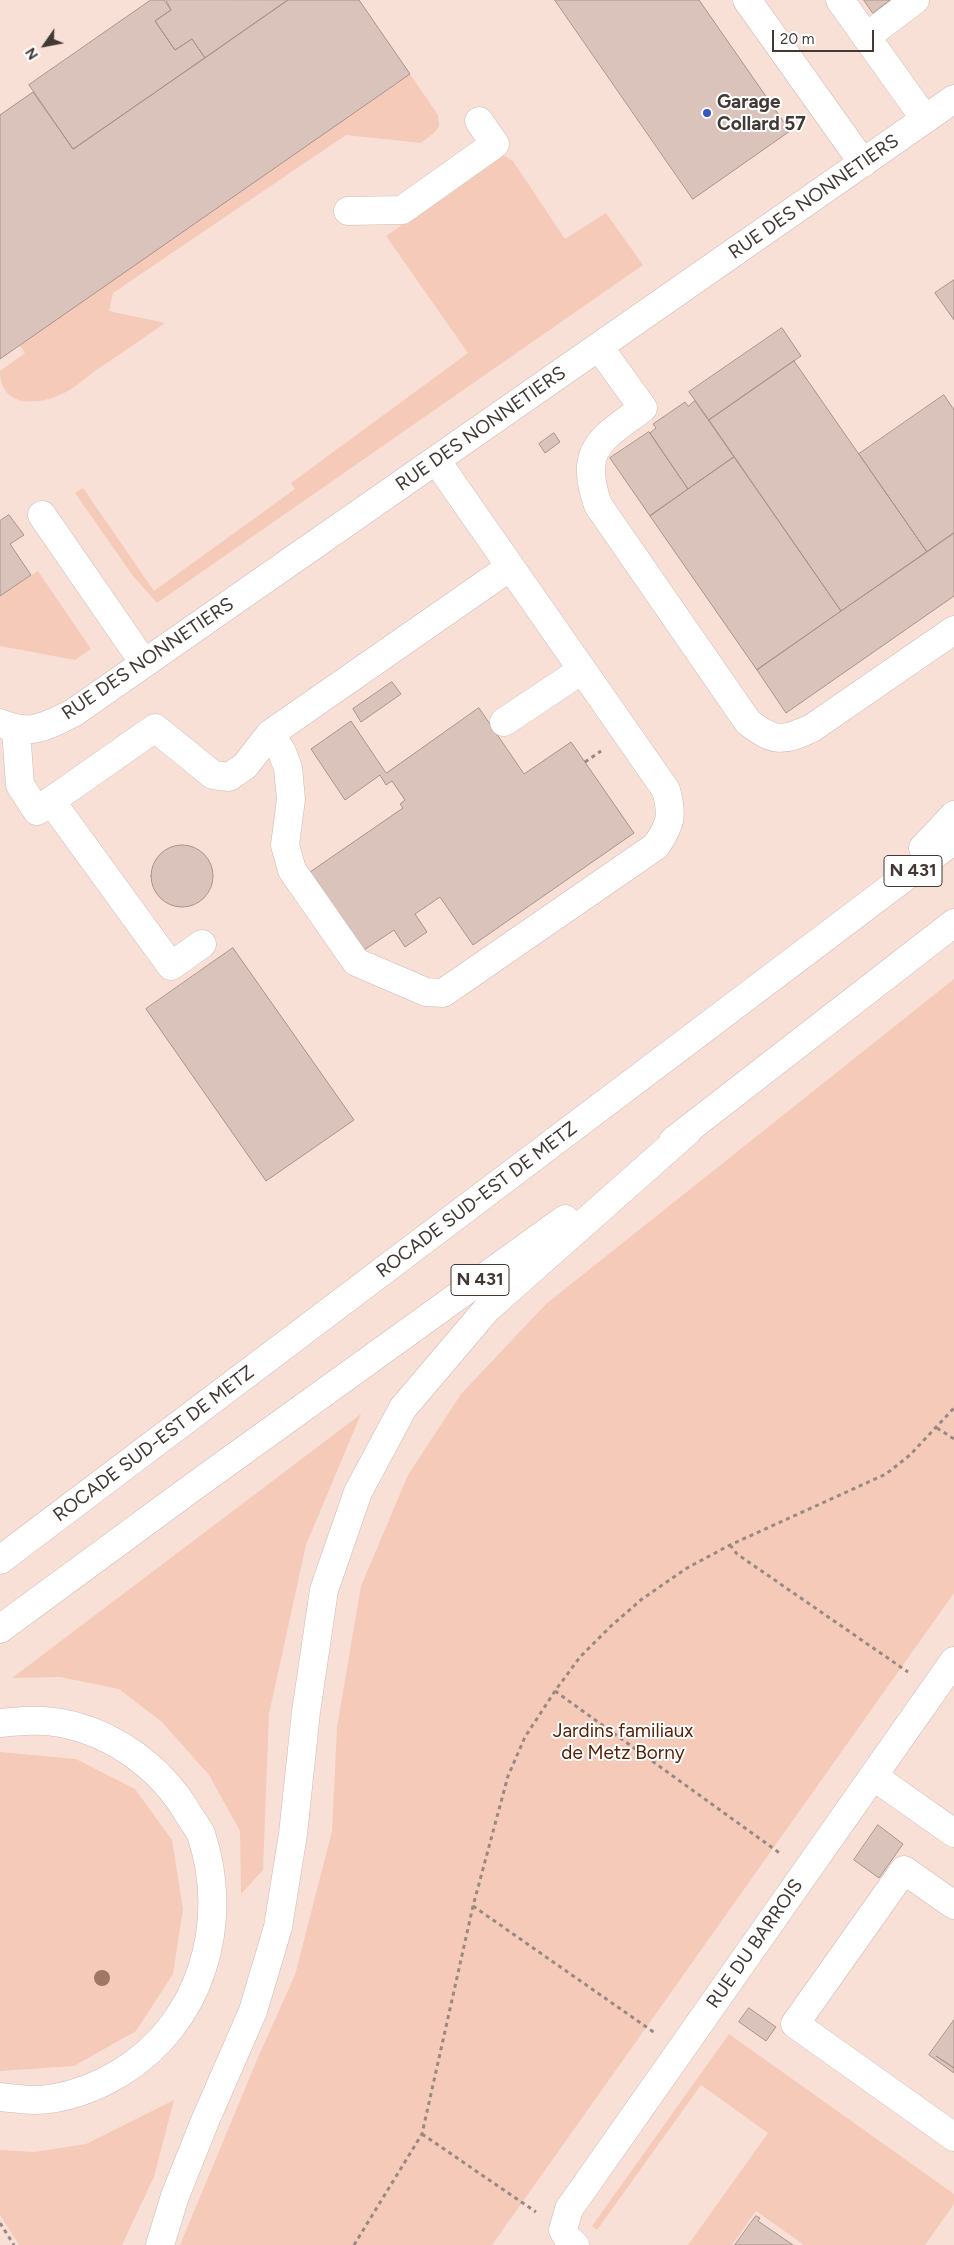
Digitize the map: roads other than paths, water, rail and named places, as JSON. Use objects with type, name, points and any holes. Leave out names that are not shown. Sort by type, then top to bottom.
[{"type":"main road","points":[[747,0],[863,163]]},
{"type":"main road","points":[[840,0],[925,119]]},
{"type":"main road","points":[[866,37],[915,0]]},
{"type":"main road","name":"RUE DES NONNETIERS","points":[[8,726],[42,728],[73,713],[954,99]]},
{"type":"main road","points":[[348,211],[402,210],[495,144],[479,121]]},
{"type":"main road","points":[[599,347],[643,408],[601,439],[592,458],[590,483],[598,505],[748,722],[765,736],[789,739],[812,728],[954,630]]},
{"type":"main road","points":[[270,734],[282,752],[288,768],[291,799],[285,845],[292,870],[356,962],[426,992],[443,993],[656,846],[670,825],[671,808],[666,790],[436,460]]},
{"type":"main road","points":[[42,515],[144,663]]},
{"type":"main road","points":[[8,726],[20,785],[37,811],[155,728],[213,775],[229,777],[245,766],[270,734],[510,567]]},
{"type":"main road","points":[[504,722],[582,670]]},
{"type":"main road","points":[[51,801],[171,966],[202,944]]},
{"type":"main road","points":[[872,902],[954,815]]},
{"type":"main road","name":"ROCADE SUD-EST DE METZ","points":[[0,1560],[954,840]]},
{"type":"main road","name":"N 431","points":[[0,1629],[193,1487],[688,1131],[954,923]]},
{"type":"main road","points":[[160,2245],[175,2196],[253,2011],[278,1926],[293,1834],[306,1712],[324,1590],[358,1492],[403,1408],[487,1309],[688,1131]]},
{"type":"main road","name":"RUE DU BARROIS","points":[[569,2237],[569,2209],[954,1661]]},
{"type":"main road","points":[[0,1723],[33,1720],[61,1722],[112,1741],[144,1761],[168,1785],[200,1833],[213,1894],[210,1941],[205,1966],[192,1997],[171,2030],[151,2052],[112,2078],[69,2095],[35,2100],[0,2097]]},
{"type":"main road","points":[[873,1776],[954,1833]]},
{"type":"main road","points":[[954,1905],[904,1870],[795,2024],[954,2137]]},
{"type":"place","name":"Garage Collard 57","points":[[707,113]]},
{"type":"park label","name":"Jardins familiaux de Metz Borny","points":[[623,1742]]}]
